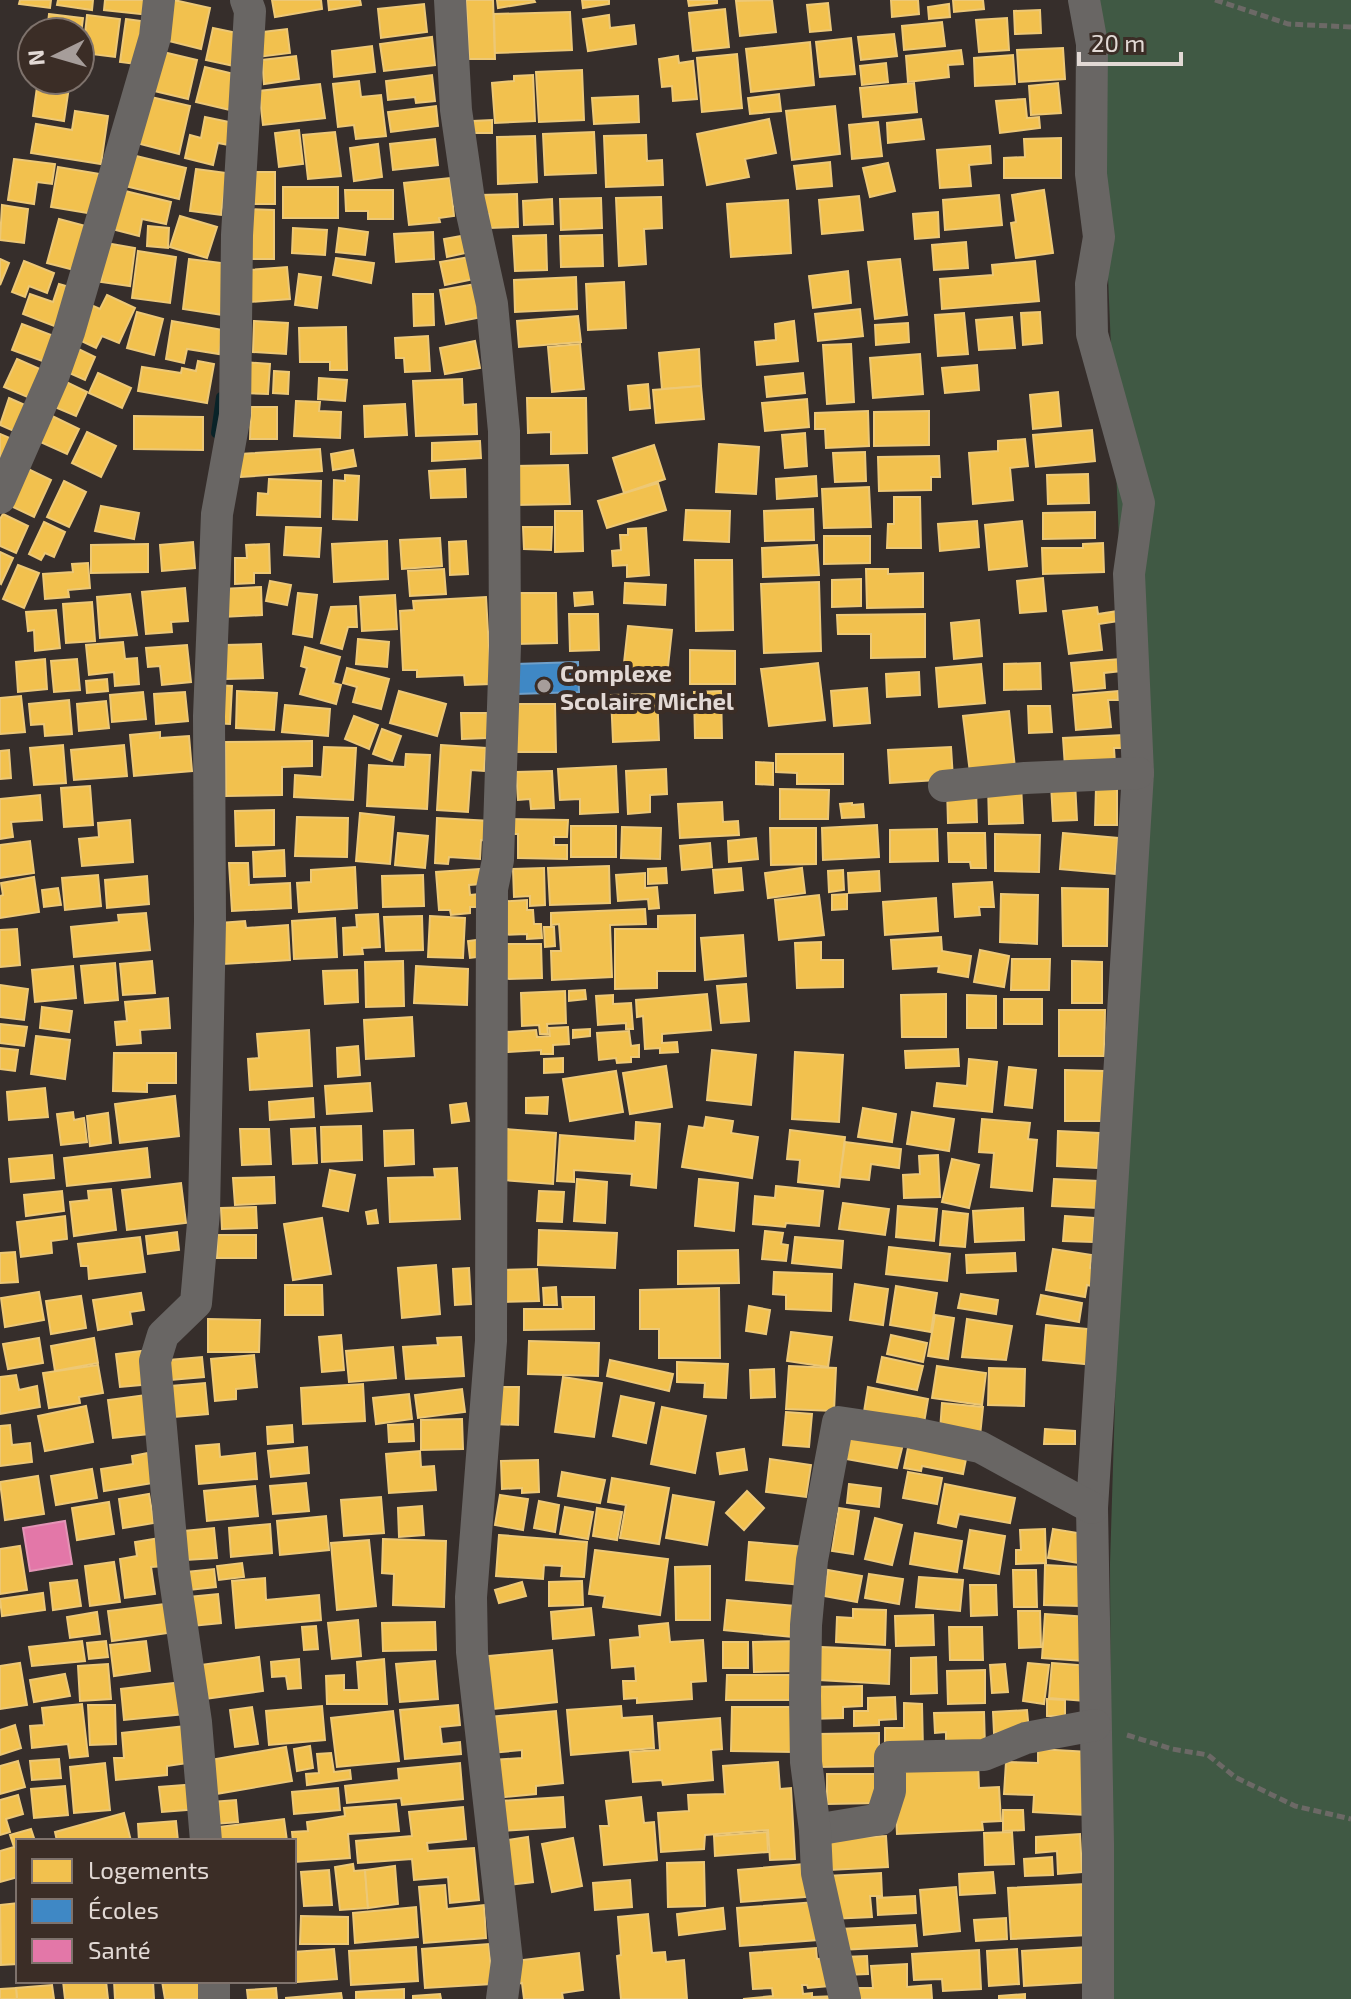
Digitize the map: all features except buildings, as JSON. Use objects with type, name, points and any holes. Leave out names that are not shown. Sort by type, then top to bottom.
[{"type":"street","points":[[0,498],[69,332],[155,37],[159,0]]},
{"type":"street","points":[[206,1839],[196,1722],[174,1573],[155,1361],[163,1335],[196,1303],[204,1212],[210,921],[209,716],[217,514],[235,415],[237,235],[250,11],[246,0]]},
{"type":"street","points":[[450,0],[456,110],[469,200],[492,304],[504,431],[505,646],[498,860],[492,889],[491,1341],[471,1597],[472,1652],[507,1961],[502,1999]]},
{"type":"street","points":[[1084,0],[1092,44],[1091,174],[1099,237],[1091,284],[1092,334],[1139,503],[1129,574],[1138,773],[1092,1508],[1098,1999]]},
{"type":"street","points":[[944,786],[1025,778],[1138,773]]},
{"type":"street","points":[[845,1999],[817,1873],[806,1762],[806,1625],[812,1560],[838,1422],[980,1447],[1092,1508]]},
{"type":"street","points":[[815,1830],[881,1819],[890,1791],[890,1757],[984,1755],[1026,1738],[1095,1725]]},
{"type":"path","points":[[1215,0],[1288,24],[1351,27]]},
{"type":"path","points":[[1095,1725],[1172,1749],[1208,1755],[1235,1777],[1295,1806],[1351,1819]]},
{"type":"green space","points":[[1089,0],[1351,0],[1351,1999],[1112,1999],[1110,1564],[1132,852],[1104,180]]},
{"type":"waterway","points":[[216,433],[221,397]]},
{"type":"place","name":"Complexe Scolaire Michel","points":[[544,686]]}]
